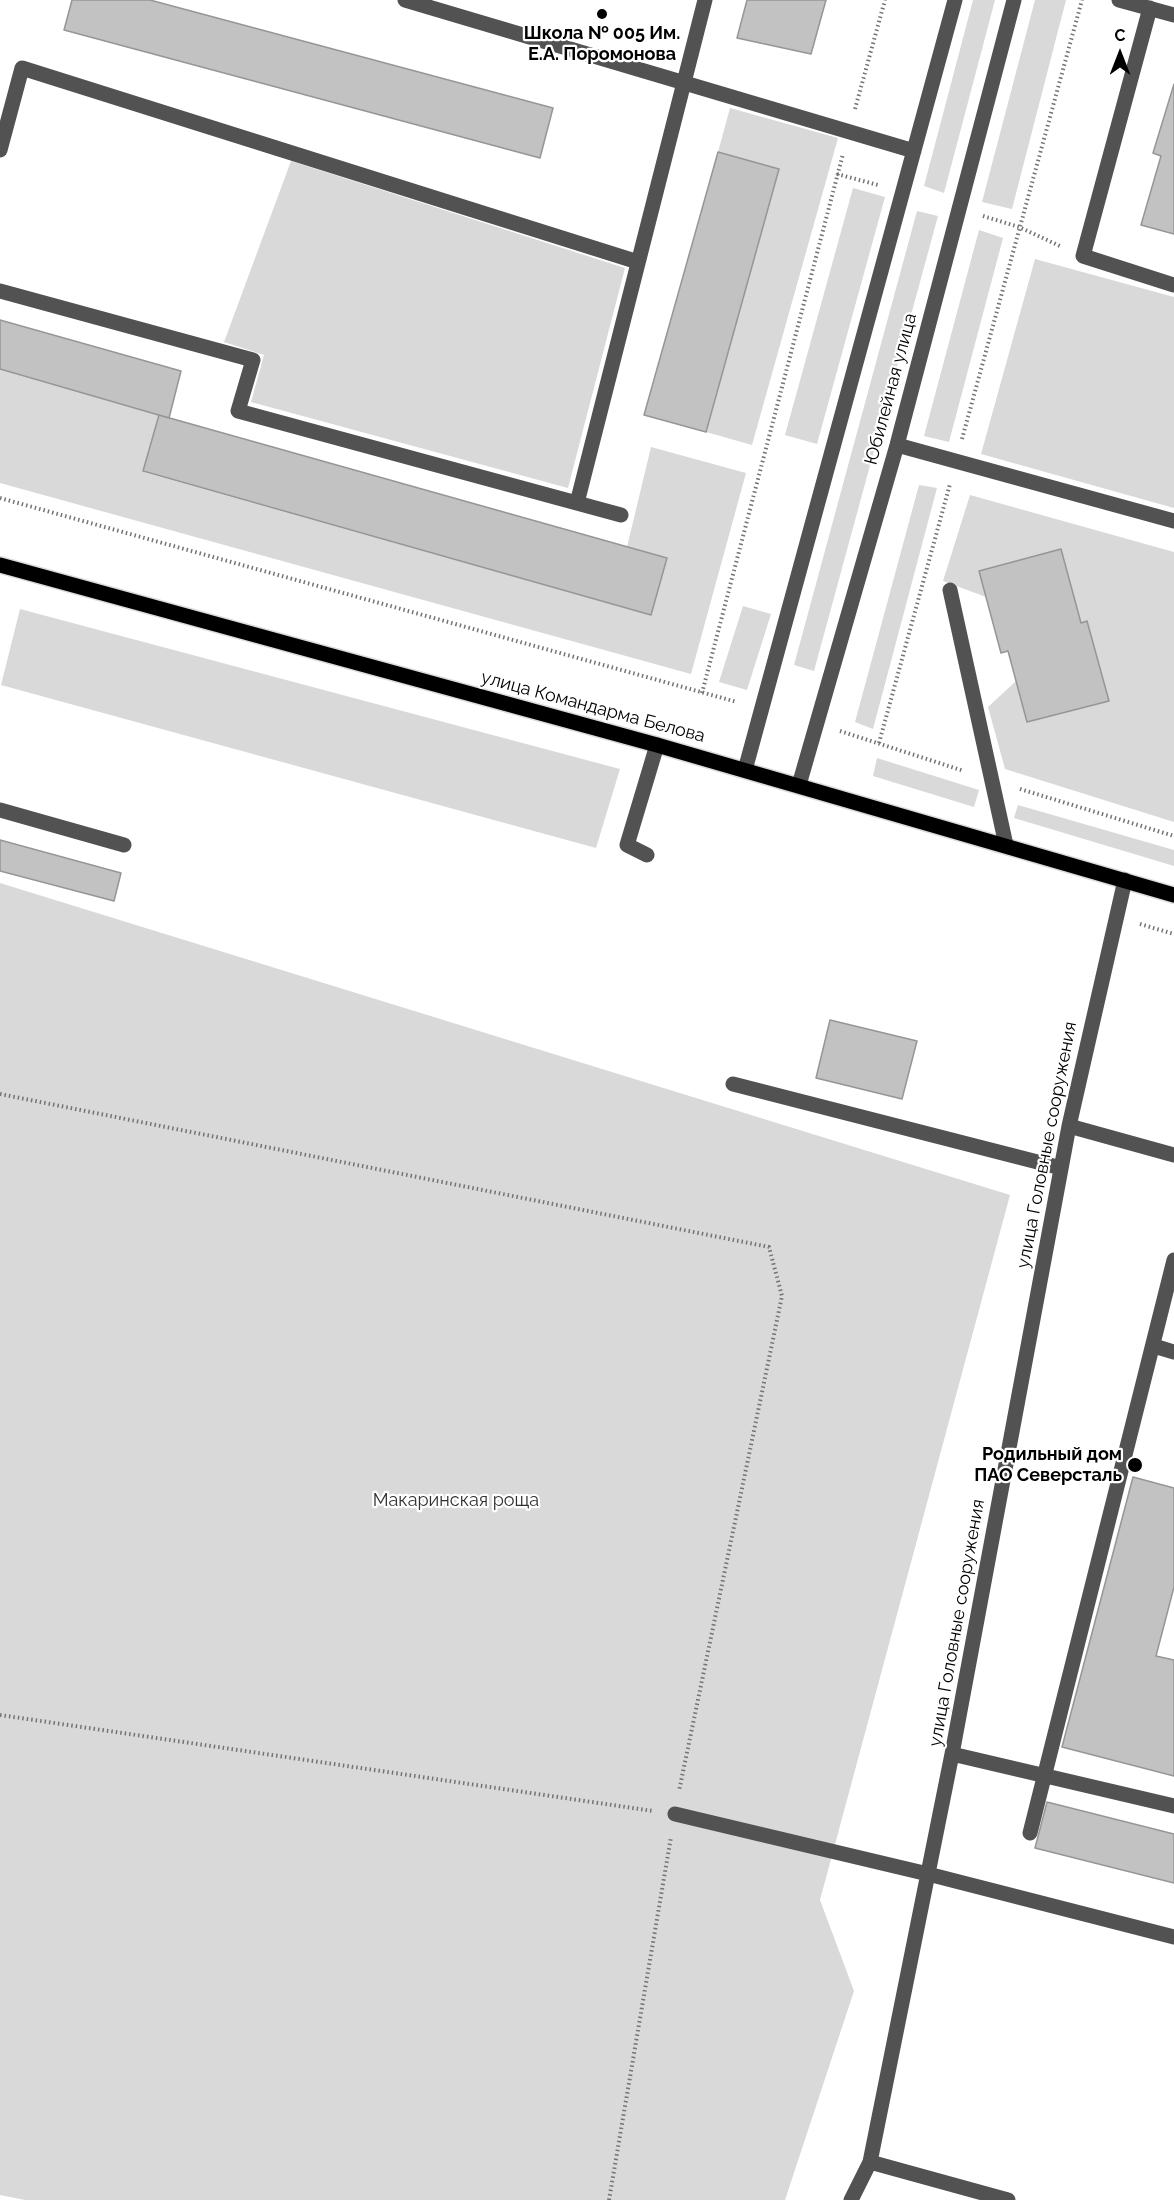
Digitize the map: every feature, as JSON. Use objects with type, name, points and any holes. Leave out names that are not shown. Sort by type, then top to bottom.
[{"type":"main road","name":"улица Командарма Белова","points":[[0,565],[800,785],[1174,895]]},
{"type":"street","points":[[577,503],[705,0]]},
{"type":"street","points":[[745,770],[955,0]]},
{"type":"street","name":"Юбилейная улица","points":[[800,785],[897,445],[1014,0]]},
{"type":"street","points":[[1119,0],[1174,15]]},
{"type":"street","points":[[412,1],[914,151]]},
{"type":"street","points":[[1150,8],[1083,256],[1174,285]]},
{"type":"street","points":[[0,150],[22,68],[638,262]]},
{"type":"street","points":[[0,291],[253,360],[238,411],[621,515]]},
{"type":"street","points":[[897,445],[1174,521]]},
{"type":"street","points":[[950,590],[1006,845]]},
{"type":"street","points":[[647,855],[627,845],[657,745]]},
{"type":"street","points":[[0,810],[124,844]]},
{"type":"street","name":"улица Головные сооружения","points":[[870,2162],[952,1754],[1069,1126],[1125,880]]},
{"type":"street","points":[[733,1084],[1061,1168]]},
{"type":"street","points":[[1069,1126],[1174,1155]]},
{"type":"street","points":[[1030,1833],[1174,1260]]},
{"type":"street","points":[[1154,1346],[1174,1352]]},
{"type":"street","points":[[952,1754],[1174,1806]]},
{"type":"street","points":[[675,1814],[928,1874],[1174,1937]]},
{"type":"street","points":[[851,2200],[870,2162],[1008,2200]]},
{"type":"path","points":[[702,693],[885,0]]},
{"type":"path","points":[[879,743],[1082,0]]},
{"type":"path","points":[[0,498],[763,709]]},
{"type":"path","points":[[816,724],[1174,837]]},
{"type":"path","points":[[1116,917],[1174,934]]},
{"type":"path","points":[[0,1094],[769,1247],[782,1296],[675,1814],[609,2200]]},
{"type":"path","points":[[0,1715],[675,1814]]},
{"type":"green space","points":[[973,0],[995,0],[944,193],[924,186]]},
{"type":"green space","points":[[1035,0],[1066,0],[1012,209],[982,202]]},
{"type":"green space","points":[[730,108],[838,138],[752,445],[706,432],[779,170],[718,152]]},
{"type":"green space","points":[[291,161],[625,268],[568,488],[251,402],[264,355],[224,342]]},
{"type":"green space","points":[[853,188],[885,197],[817,444],[785,435]]},
{"type":"green space","points":[[917,211],[938,216],[814,671],[794,665]]},
{"type":"green space","points":[[979,230],[1003,238],[949,442],[924,436]]},
{"type":"green space","points":[[1035,259],[1174,297],[1174,508],[981,454]]},
{"type":"green space","points":[[0,369],[159,415],[143,472],[650,615],[667,558],[627,547],[651,447],[746,473],[691,674],[0,483]]},
{"type":"green space","points":[[919,485],[937,488],[873,729],[855,722]]},
{"type":"green space","points":[[970,495],[1174,552],[1174,822],[1005,769],[988,707],[1016,681],[1028,722],[1109,700],[1087,621],[1081,623],[1061,549],[979,571],[986,597],[943,581]]},
{"type":"green space","points":[[743,606],[771,614],[747,690],[719,682]]},
{"type":"green space","points":[[20,609],[620,769],[596,848],[1,685]]},
{"type":"green space","points":[[877,758],[979,790],[974,807],[873,776]]},
{"type":"green space","points":[[1018,805],[1174,850],[1174,866],[1014,818]]},
{"type":"green space","name":"Макаринская роща","points":[[0,883],[1010,1195],[820,1900],[854,1991],[785,2200],[25,2200],[0,2195]]},
{"type":"building","points":[[72,0],[150,0],[553,108],[540,158],[64,30]]},
{"type":"building","points":[[747,0],[826,0],[811,54],[737,38]]},
{"type":"building","points":[[1174,84],[1174,234],[1141,225],[1161,156],[1153,153]]},
{"type":"building","points":[[718,152],[779,169],[706,432],[644,415]]},
{"type":"building","points":[[0,320],[181,371],[169,418],[0,369]]},
{"type":"building","points":[[159,415],[667,558],[651,615],[143,471]]},
{"type":"building","points":[[1061,549],[1081,623],[1087,621],[1109,701],[1027,722],[1008,651],[1001,653],[979,571]]},
{"type":"building","points":[[0,840],[121,873],[114,901],[0,871]]},
{"type":"building","points":[[830,1020],[917,1041],[902,1099],[816,1078]]},
{"type":"building","points":[[1133,1477],[1174,1488],[1174,1587],[1156,1656],[1174,1660],[1174,1776],[1062,1747]]},
{"type":"building","points":[[1047,1802],[1174,1834],[1174,1883],[1035,1848]]},
{"type":"place","name":"Школа № 005 Им. Е.А. Поромонова","points":[[602,14]]},
{"type":"place","name":"Родильный дом ПАО Северсталь","points":[[1135,1465]]}]
